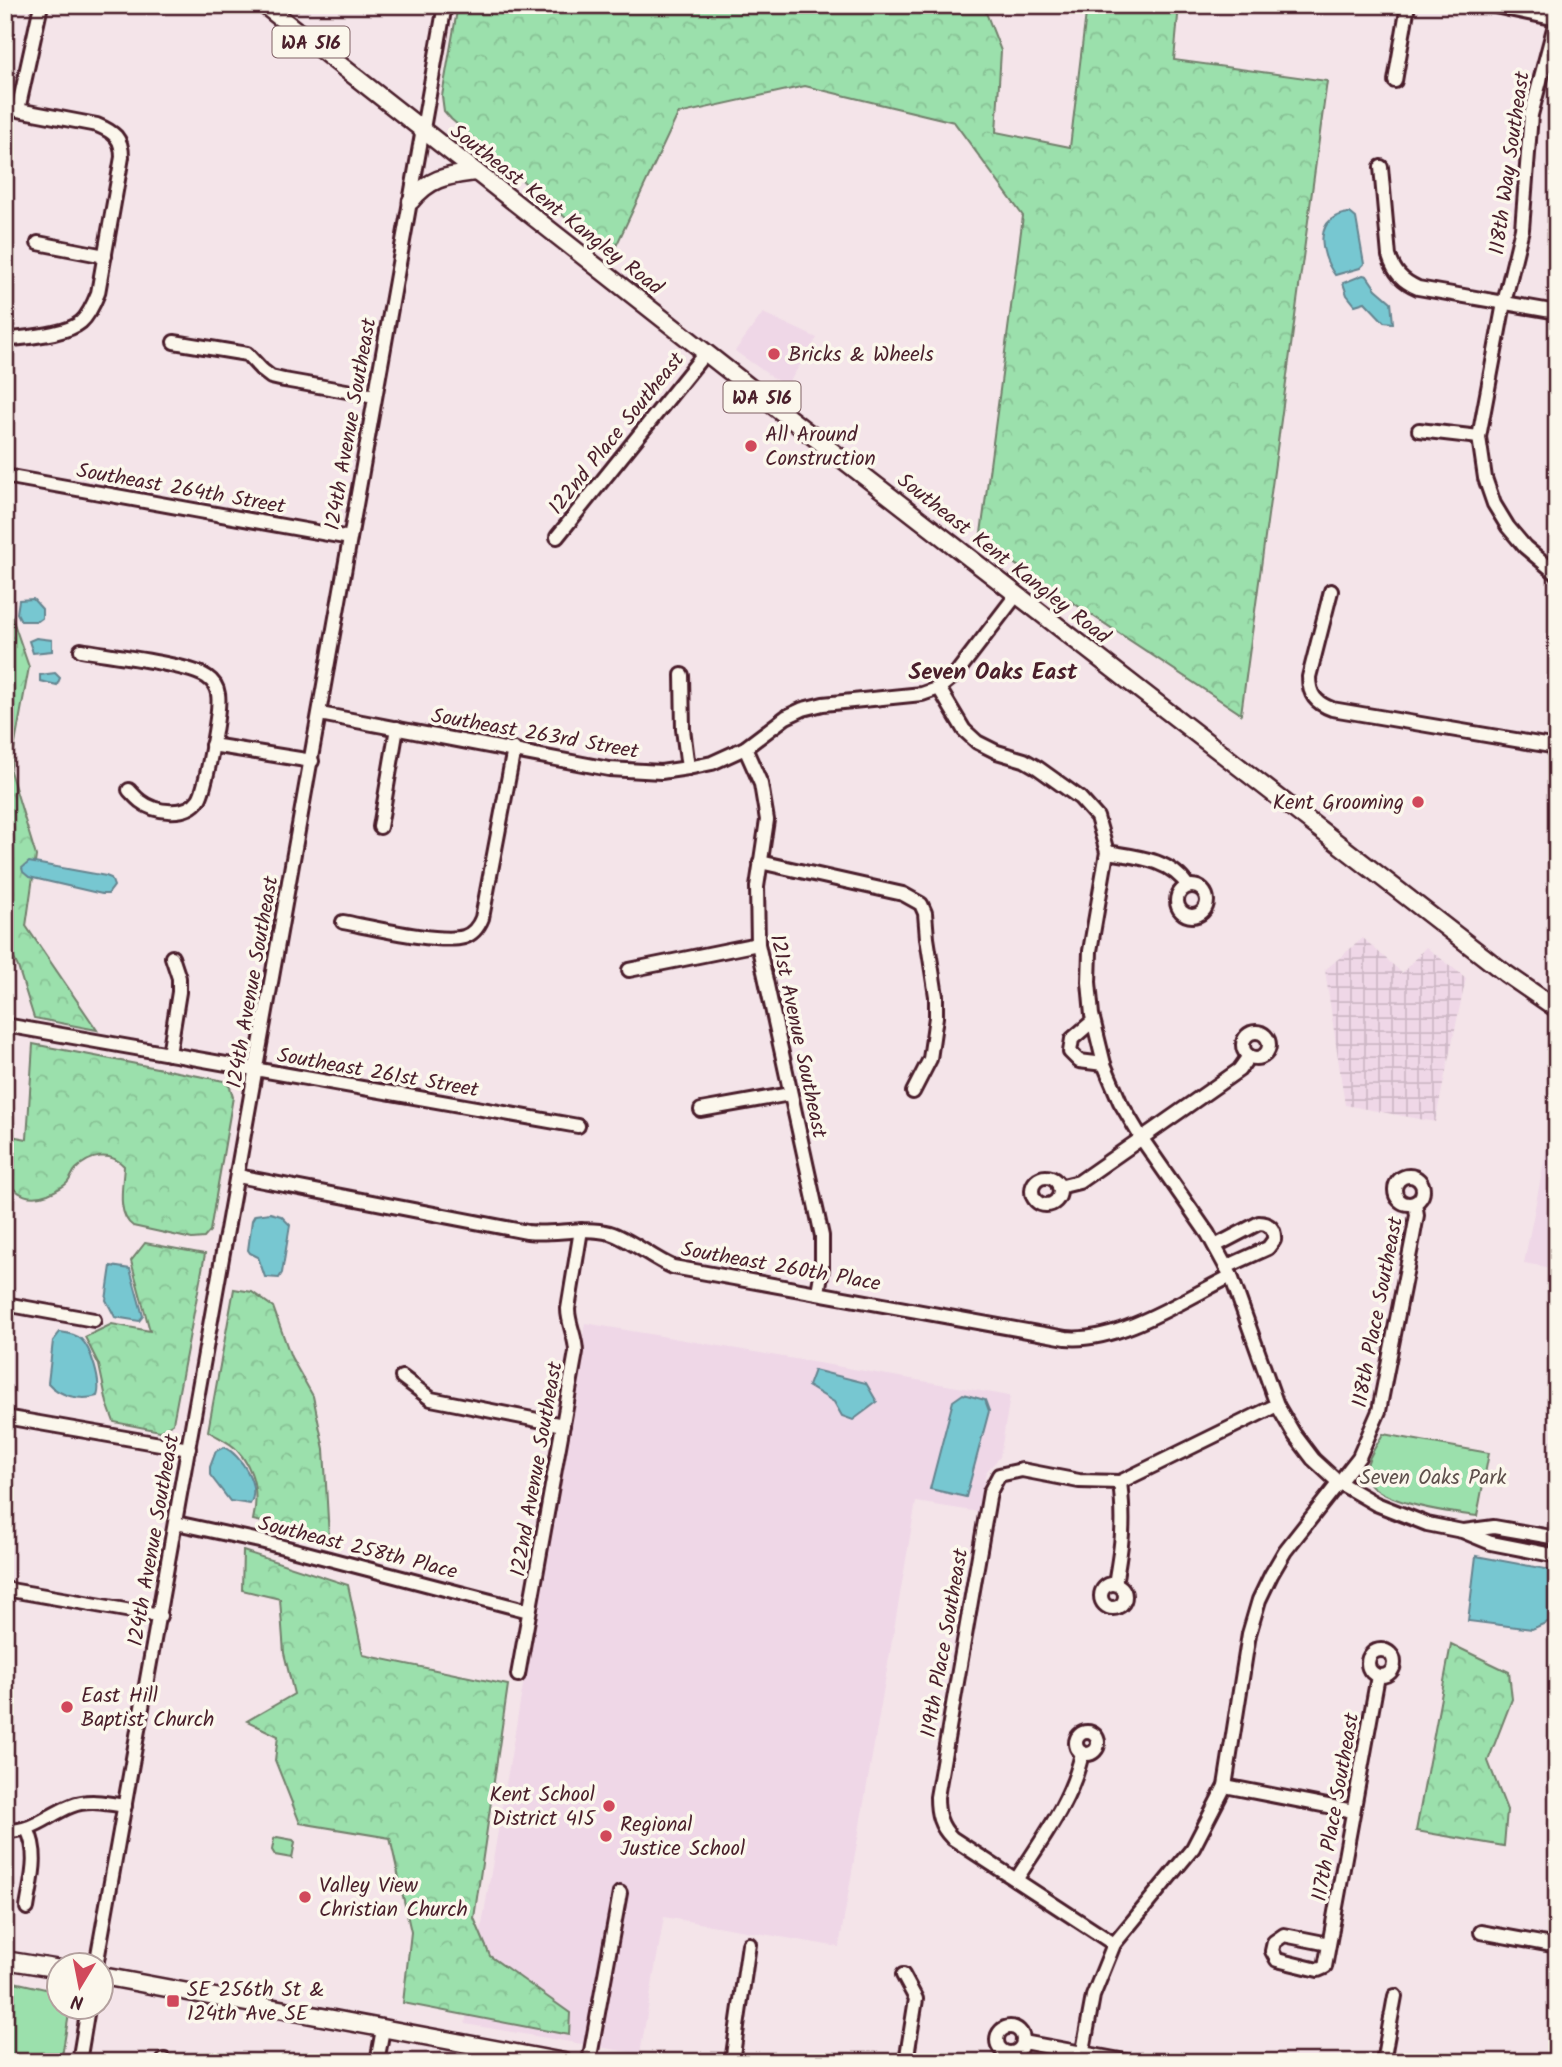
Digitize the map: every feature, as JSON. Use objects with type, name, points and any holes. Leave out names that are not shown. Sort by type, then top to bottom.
[{"type":"main road","name":"Southeast Kent Kangley Road","points":[[264,5],[1017,594],[1486,958],[1557,1009]]},
{"type":"main road","points":[[411,201],[422,187],[430,182],[476,172]]},
{"type":"main road","points":[[5,1960],[46,1967]]},
{"type":"main road","points":[[116,1979],[564,2062]]},
{"type":"street","points":[[5,340],[67,329],[81,322],[98,293],[122,157],[122,144],[116,134],[97,124],[18,110],[41,5]]},
{"type":"street","name":"124th Avenue Southeast","points":[[98,1952],[445,5]]},
{"type":"street","points":[[1395,81],[1408,5]]},
{"type":"street","points":[[1490,5],[1557,18]]},
{"type":"street","name":"118th Way Southeast","points":[[1557,18],[1531,115],[1522,229],[1504,303],[1479,437],[1485,478],[1501,515],[1525,547],[1557,574]]},
{"type":"street","points":[[1381,167],[1389,256],[1392,269],[1400,277],[1418,288],[1557,312]]},
{"type":"street","points":[[38,243],[105,256]]},
{"type":"street","points":[[174,342],[247,354],[271,377],[374,396]]},
{"type":"street","name":"122nd Place Southeast","points":[[557,537],[706,352]]},
{"type":"street","points":[[1419,430],[1479,437]]},
{"type":"street","name":"Southeast 264th Street","points":[[5,476],[350,538]]},
{"type":"street","points":[[1331,591],[1309,677],[1313,697],[1320,704],[1332,709],[1557,747]]},
{"type":"street","points":[[1017,594],[955,675],[939,688],[952,714],[977,742],[997,752],[1024,760],[1080,798],[1097,817],[1107,852],[1090,951],[1089,982],[1093,1021],[1104,1064],[1120,1102],[1142,1139],[1214,1246],[1228,1272],[1277,1405],[1313,1459],[1338,1482],[1373,1503],[1427,1524],[1462,1531],[1491,1543],[1557,1556]]},
{"type":"street","points":[[81,650],[195,670],[212,681],[219,698],[212,745],[199,799],[185,810],[174,811],[148,806],[129,790]]},
{"type":"street","points":[[682,675],[683,729],[688,768]]},
{"type":"street","name":"Southeast 263rd Street","points":[[320,714],[632,772],[661,772],[712,763],[745,748],[786,717],[803,709],[823,704],[922,694],[939,688]]},
{"type":"street","points":[[380,827],[397,728]]},
{"type":"street","points":[[212,745],[312,761]]},
{"type":"street","name":"121st Avenue Southeast","points":[[745,748],[761,784],[767,820],[756,911],[758,944],[822,1236],[818,1292]]},
{"type":"street","points":[[343,922],[445,940],[466,937],[473,933],[482,918],[514,749]]},
{"type":"street","points":[[1107,852],[1160,863],[1172,869],[1188,886]]},
{"type":"street","points":[[760,862],[903,894],[921,904],[926,914],[936,1017],[930,1059],[913,1092]]},
{"type":"street","points":[[629,970],[758,944]]},
{"type":"street","points":[[169,1055],[179,992],[179,978],[172,957]]},
{"type":"street","points":[[1093,1021],[1072,1039],[1070,1052],[1079,1061],[1104,1064]]},
{"type":"street","name":"Southeast 261st Street","points":[[5,1025],[578,1126]]},
{"type":"street","points":[[1059,1187],[1079,1182],[1142,1139],[1239,1070],[1249,1056]]},
{"type":"street","points":[[701,1110],[790,1094]]},
{"type":"street","name":"Southeast 260th Place","points":[[238,1176],[540,1234],[599,1231],[621,1237],[656,1260],[673,1267],[1082,1339],[1117,1333],[1228,1272],[1268,1248],[1274,1240],[1272,1229],[1259,1223],[1214,1246]]},
{"type":"street","name":"118th Place Southeast","points":[[1082,2058],[1093,1996],[1114,1944],[1193,1847],[1225,1786],[1243,1661],[1259,1600],[1285,1551],[1359,1457],[1379,1411],[1417,1215],[1415,1203]]},
{"type":"street","name":"122nd Avenue Southeast","points":[[518,1675],[576,1352],[568,1309],[581,1230]]},
{"type":"street","points":[[5,1304],[94,1320]]},
{"type":"street","points":[[402,1377],[431,1399],[563,1425]]},
{"type":"street","points":[[1115,1584],[1124,1518],[1119,1482],[1277,1405]]},
{"type":"street","points":[[5,1417],[189,1450]]},
{"type":"street","name":"119th Place Southeast","points":[[1016,1880],[952,1838],[939,1819],[937,1797],[990,1492],[999,1475],[1023,1470],[1079,1481],[1119,1482]]},
{"type":"street","name":"Southeast 258th Place","points":[[176,1523],[302,1552],[529,1611]]},
{"type":"street","points":[[1462,1531],[1494,1527],[1557,1538]]},
{"type":"street","points":[[5,1589],[159,1616]]},
{"type":"street","name":"117th Place Southeast","points":[[1329,1944],[1378,1676]]},
{"type":"street","points":[[1082,1753],[1068,1798],[1016,1880],[1114,1944]]},
{"type":"street","points":[[1225,1786],[1353,1811]]},
{"type":"street","points":[[5,1831],[27,1829],[78,1804],[101,1802],[125,1806]]},
{"type":"street","points":[[27,1829],[34,1856],[27,1908]]},
{"type":"street","points":[[589,2062],[621,1893]]},
{"type":"street","points":[[1480,1933],[1557,1946]]},
{"type":"street","points":[[732,2062],[750,1944]]},
{"type":"street","points":[[903,1975],[916,1999],[906,2062]]},
{"type":"street","points":[[1383,2062],[1395,1996]]},
{"type":"street","points":[[79,2062],[86,2022]]},
{"type":"street","points":[[377,2062],[383,2029]]},
{"type":"street","points":[[1023,2042],[1082,2058],[1131,2062]]},
{"type":"shaded area","points":[[763,313],[817,338],[786,387],[735,351]]},
{"type":"shaded area","points":[[1363,938],[1402,973],[1426,947],[1466,978],[1435,1122],[1345,1105],[1325,970]]},
{"type":"shaded area","points":[[1557,1097],[1557,1269],[1524,1263]]},
{"type":"shaded area","points":[[585,1323],[1010,1396],[1000,1457],[986,1472],[979,1512],[916,1502],[839,1947],[664,1917],[640,2054],[465,2024]]},
{"type":"green space","points":[[458,5],[983,5],[1001,51],[996,132],[1070,147],[1087,5],[1179,5],[1174,60],[1327,81],[1241,714],[980,541],[1023,216],[954,122],[805,86],[678,114],[611,257],[444,111],[442,96]]},
{"type":"green space","points":[[5,589],[8,590],[8,606],[29,667],[10,771],[36,856],[26,926],[97,1030],[34,1018],[18,967],[5,941]]},
{"type":"green space","points":[[33,1044],[224,1081],[230,1087],[233,1097],[210,1231],[204,1238],[192,1239],[133,1226],[122,1207],[124,1166],[113,1158],[100,1157],[87,1161],[76,1169],[65,1185],[41,1196],[25,1195],[5,1181],[5,1135],[27,1139]]},
{"type":"green space","points":[[145,1243],[205,1254],[173,1423],[160,1431],[114,1422],[99,1365],[85,1337],[112,1324],[150,1331],[131,1261]]},
{"type":"green space","points":[[234,1289],[252,1292],[273,1307],[291,1357],[313,1396],[324,1449],[329,1537],[253,1520],[256,1501],[248,1465],[233,1446],[208,1431]]},
{"type":"green space","name":"Seven Oaks Park","points":[[1383,1434],[1489,1453],[1477,1516],[1414,1505],[1381,1492],[1370,1484],[1366,1474],[1367,1464]]},
{"type":"green space","points":[[243,1551],[348,1585],[363,1655],[508,1685],[474,1918],[490,1956],[570,2013],[569,2035],[403,2003],[411,1932],[390,1838],[300,1823],[275,1760],[278,1736],[247,1721],[294,1694],[284,1653],[280,1599],[242,1590]]},
{"type":"green space","points":[[1451,1644],[1509,1672],[1512,1699],[1488,1761],[1507,1810],[1504,1846],[1416,1831]]},
{"type":"green space","points":[[277,1837],[295,1842],[292,1858],[275,1855],[272,1850]]},
{"type":"green space","points":[[5,1980],[46,1989],[46,2022],[68,2022],[61,2062],[5,2062]]},
{"type":"water","points":[[1350,213],[1356,218],[1364,264],[1360,268],[1335,275],[1325,256],[1323,236],[1330,221]]},
{"type":"water","points":[[1363,275],[1391,302],[1393,323],[1384,322],[1365,302],[1355,305],[1347,295],[1343,283]]},
{"type":"water","points":[[33,599],[42,609],[42,618],[38,621],[21,621],[17,613],[19,600]]},
{"type":"water","points":[[36,638],[52,640],[52,651],[33,653],[29,641]]},
{"type":"water","points":[[55,673],[60,678],[57,685],[40,681],[40,675]]},
{"type":"water","points":[[29,862],[106,876],[111,878],[114,886],[108,894],[102,894],[29,877],[22,868]]},
{"type":"water","points":[[270,1213],[281,1216],[290,1225],[279,1278],[265,1277],[258,1257],[248,1250],[252,1220],[255,1215]]},
{"type":"water","points":[[111,1266],[130,1269],[143,1316],[139,1321],[115,1317],[106,1300]]},
{"type":"water","points":[[60,1332],[76,1336],[85,1344],[97,1375],[97,1396],[71,1396],[48,1383],[53,1341]]},
{"type":"water","points":[[814,1370],[866,1383],[877,1402],[853,1420],[842,1416],[834,1402],[808,1386]]},
{"type":"water","points":[[963,1394],[985,1400],[989,1411],[966,1497],[930,1489],[953,1401]]},
{"type":"water","points":[[224,1447],[243,1464],[251,1480],[253,1497],[250,1504],[230,1501],[210,1475],[216,1451]]},
{"type":"water","points":[[1476,1556],[1557,1571],[1557,1618],[1532,1629],[1468,1621]]},
{"type":"place","name":"Bricks & Wheels","points":[[774,354]]},
{"type":"place","name":"All Around Construction","points":[[751,446]]},
{"type":"place","name":"Kent Grooming","points":[[1418,802]]},
{"type":"place","name":"East Hill Baptist Church","points":[[67,1707]]},
{"type":"place","name":"Kent School District 415","points":[[609,1806]]},
{"type":"place","name":"Regional Justice School","points":[[606,1836]]},
{"type":"place","name":"Valley View Christian Church","points":[[305,1897]]},
{"type":"place","name":"SE 256th St & 124th Ave SE","points":[[173,2001]]},
{"type":"district","name":"Seven Oaks East","points":[[993,671]]}]
